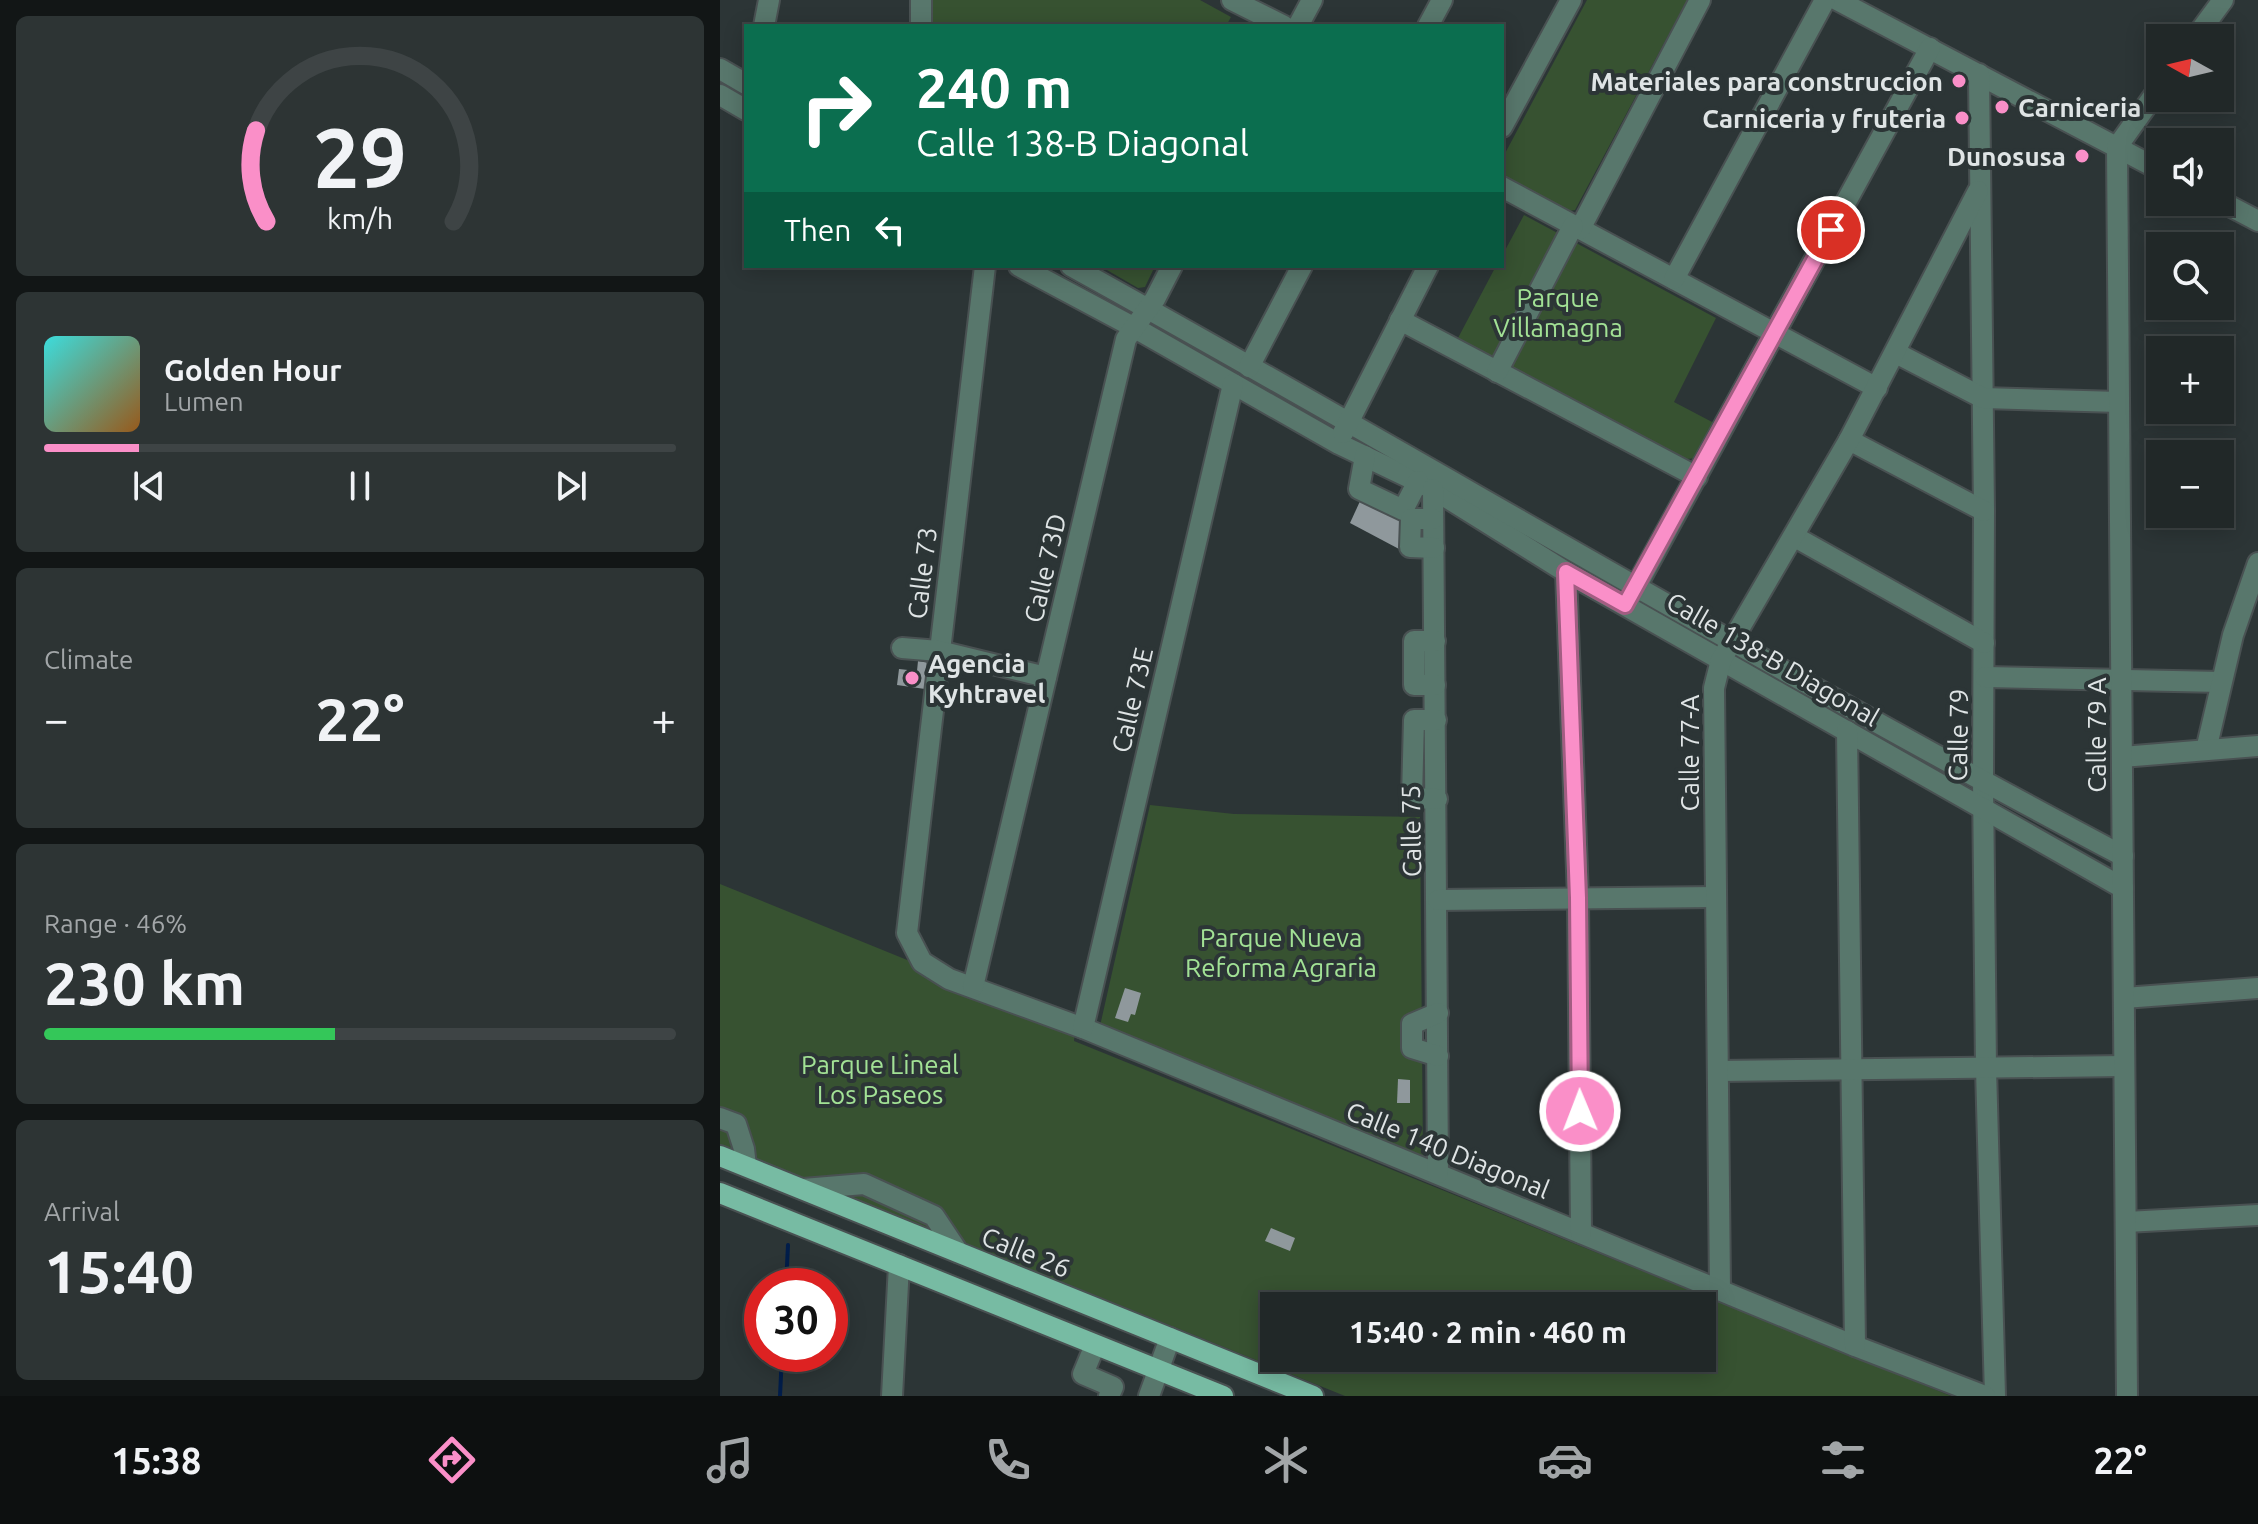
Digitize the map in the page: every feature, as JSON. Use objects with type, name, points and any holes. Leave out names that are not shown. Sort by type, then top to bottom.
[{"type":"main road","name":"Calle 26","points":[[720,1156],[1313,1396]]},
{"type":"main road","points":[[720,1193],[1223,1396]]},
{"type":"street","points":[[764,24],[769,0]]},
{"type":"street","points":[[921,0],[921,24]]},
{"type":"street","points":[[1232,0],[1280,24]]},
{"type":"street","points":[[1299,24],[1312,0]]},
{"type":"street","points":[[1429,24],[1442,0]]},
{"type":"street","points":[[1504,123],[1571,0]]},
{"type":"street","points":[[1497,372],[1700,0]]},
{"type":"street","points":[[1674,279],[1825,0]]},
{"type":"street","points":[[1837,0],[2146,163]]},
{"type":"street","points":[[2205,24],[2223,0]]},
{"type":"street","points":[[1625,605],[1930,48]]},
{"type":"street","points":[[720,69],[744,83]]},
{"type":"street","name":"Calle 79","points":[[1979,74],[1986,1068],[1995,1396]]},
{"type":"street","points":[[720,95],[744,109]]},
{"type":"street","points":[[2117,147],[2146,107]]},
{"type":"street","name":"Calle 79 A","points":[[2117,147],[2127,1396]]},
{"type":"street","name":"Calle 77-A","points":[[1720,1290],[1714,688],[1726,651],[1849,440],[1980,187]]},
{"type":"street","points":[[1504,188],[1877,388]]},
{"type":"street","points":[[2234,208],[2258,221]]},
{"type":"street","name":"Calle 73","points":[[907,933],[985,268]]},
{"type":"street","name":"Calle 138-B Diagonal","points":[[1023,268],[1339,444],[1425,485],[1625,605],[1726,651],[2123,856]]},
{"type":"street","name":"Calle 138-B Diagonal","points":[[1075,268],[1637,586],[1726,651],[1847,731],[2123,888]]},
{"type":"street","name":"Calle 73D","points":[[973,987],[1126,339],[1148,309],[1171,268]]},
{"type":"street","points":[[1249,367],[1301,268]]},
{"type":"street","points":[[1339,444],[1347,420],[1427,268]]},
{"type":"street","points":[[1400,320],[1697,477]]},
{"type":"street","points":[[1896,353],[1983,398],[2119,402]]},
{"type":"street","name":"Calle 73E","points":[[1083,1028],[1233,384]]},
{"type":"street","points":[[1849,440],[1984,511]]},
{"type":"street","points":[[1365,456],[1359,489],[1403,510],[1425,485]]},
{"type":"street","name":"Calle 75","points":[[1425,485],[1433,519],[1434,548],[1438,1173]]},
{"type":"street","points":[[1795,537],[1984,643]]},
{"type":"street","points":[[2206,750],[2238,617],[2258,563]]},
{"type":"street","points":[[1566,572],[1578,898],[1581,1233]]},
{"type":"street","points":[[902,648],[939,651],[1046,677]]},
{"type":"street","points":[[1985,677],[2221,682]]},
{"type":"street","points":[[1847,731],[1855,1346]]},
{"type":"street","points":[[2122,757],[2258,746]]},
{"type":"street","points":[[1438,900],[1716,897]]},
{"type":"street","name":"Calle 140 Diagonal","points":[[907,933],[922,962],[949,979],[1083,1028],[1855,1346],[1985,1396]]},
{"type":"street","points":[[2124,998],[2258,988]]},
{"type":"street","points":[[1718,1071],[2124,1066]]},
{"type":"street","points":[[720,1118],[736,1124],[746,1166]]},
{"type":"street","points":[[2126,1222],[2258,1215]]},
{"type":"street","points":[[892,1396],[899,1265]]},
{"type":"street","points":[[1149,1396],[1170,1338]]},
{"type":"street","points":[[1095,1345],[1083,1374],[1113,1387],[1109,1396]]},
{"type":"green space","points":[[931,0],[1200,0],[1231,17],[1227,24],[932,24]]},
{"type":"green space","points":[[1587,0],[1687,0],[1575,210],[1569,211],[1504,177],[1504,155]]},
{"type":"green space","name":"Parque Villamagna","points":[[1524,215],[1716,318],[1674,402],[1714,423],[1696,458],[1687,459],[1458,338],[1495,268],[1504,268],[1504,252]]},
{"type":"green space","points":[[1103,268],[1154,268],[1145,287],[1138,288]]},
{"type":"green space","name":"Parque Nueva Reforma Agraria","points":[[1150,805],[1234,814],[1420,817],[1423,1156],[1100,1026]]},
{"type":"green space","name":"Parque Lineal Los Paseos","points":[[720,884],[1075,1028],[1074,1041],[1694,1292],[1260,1292],[1260,1362],[720,1144]]},
{"type":"green space","name":"Parque Lineal Los Paseos","points":[[1716,1301],[1951,1396],[1345,1396],[1285,1372],[1716,1372]]},
{"type":"building","points":[[1361,499],[1402,519],[1407,534],[1399,549],[1350,523]]},
{"type":"building","name":"Agencia Kyhtravel","points":[[918,661],[929,663],[925,689],[897,685],[899,669],[917,671]]},
{"type":"building","points":[[1125,988],[1141,993],[1135,1015],[1131,1014],[1128,1022],[1115,1018]]},
{"type":"building","points":[[1398,1079],[1410,1080],[1410,1103],[1397,1103]]},
{"type":"building","points":[[1271,1228],[1295,1238],[1290,1251],[1265,1241]]},
{"type":"waterway","points":[[787,1268],[788,1245]]},
{"type":"waterway","points":[[780,1396],[781,1372]]},
{"type":"place","name":"Materiales para construccion","points":[[1959,81]]},
{"type":"place","name":"Carniceria","points":[[2002,107]]},
{"type":"place","name":"Carniceria y fruteria","points":[[1962,118]]},
{"type":"place","name":"Dunosusa","points":[[2082,156]]},
{"type":"place","name":"Agencia Kyhtravel","points":[[912,678]]},
{"type":"route","points":[[1580,1111],[1578,898],[1566,572],[1625,605],[1831,230]]}]
